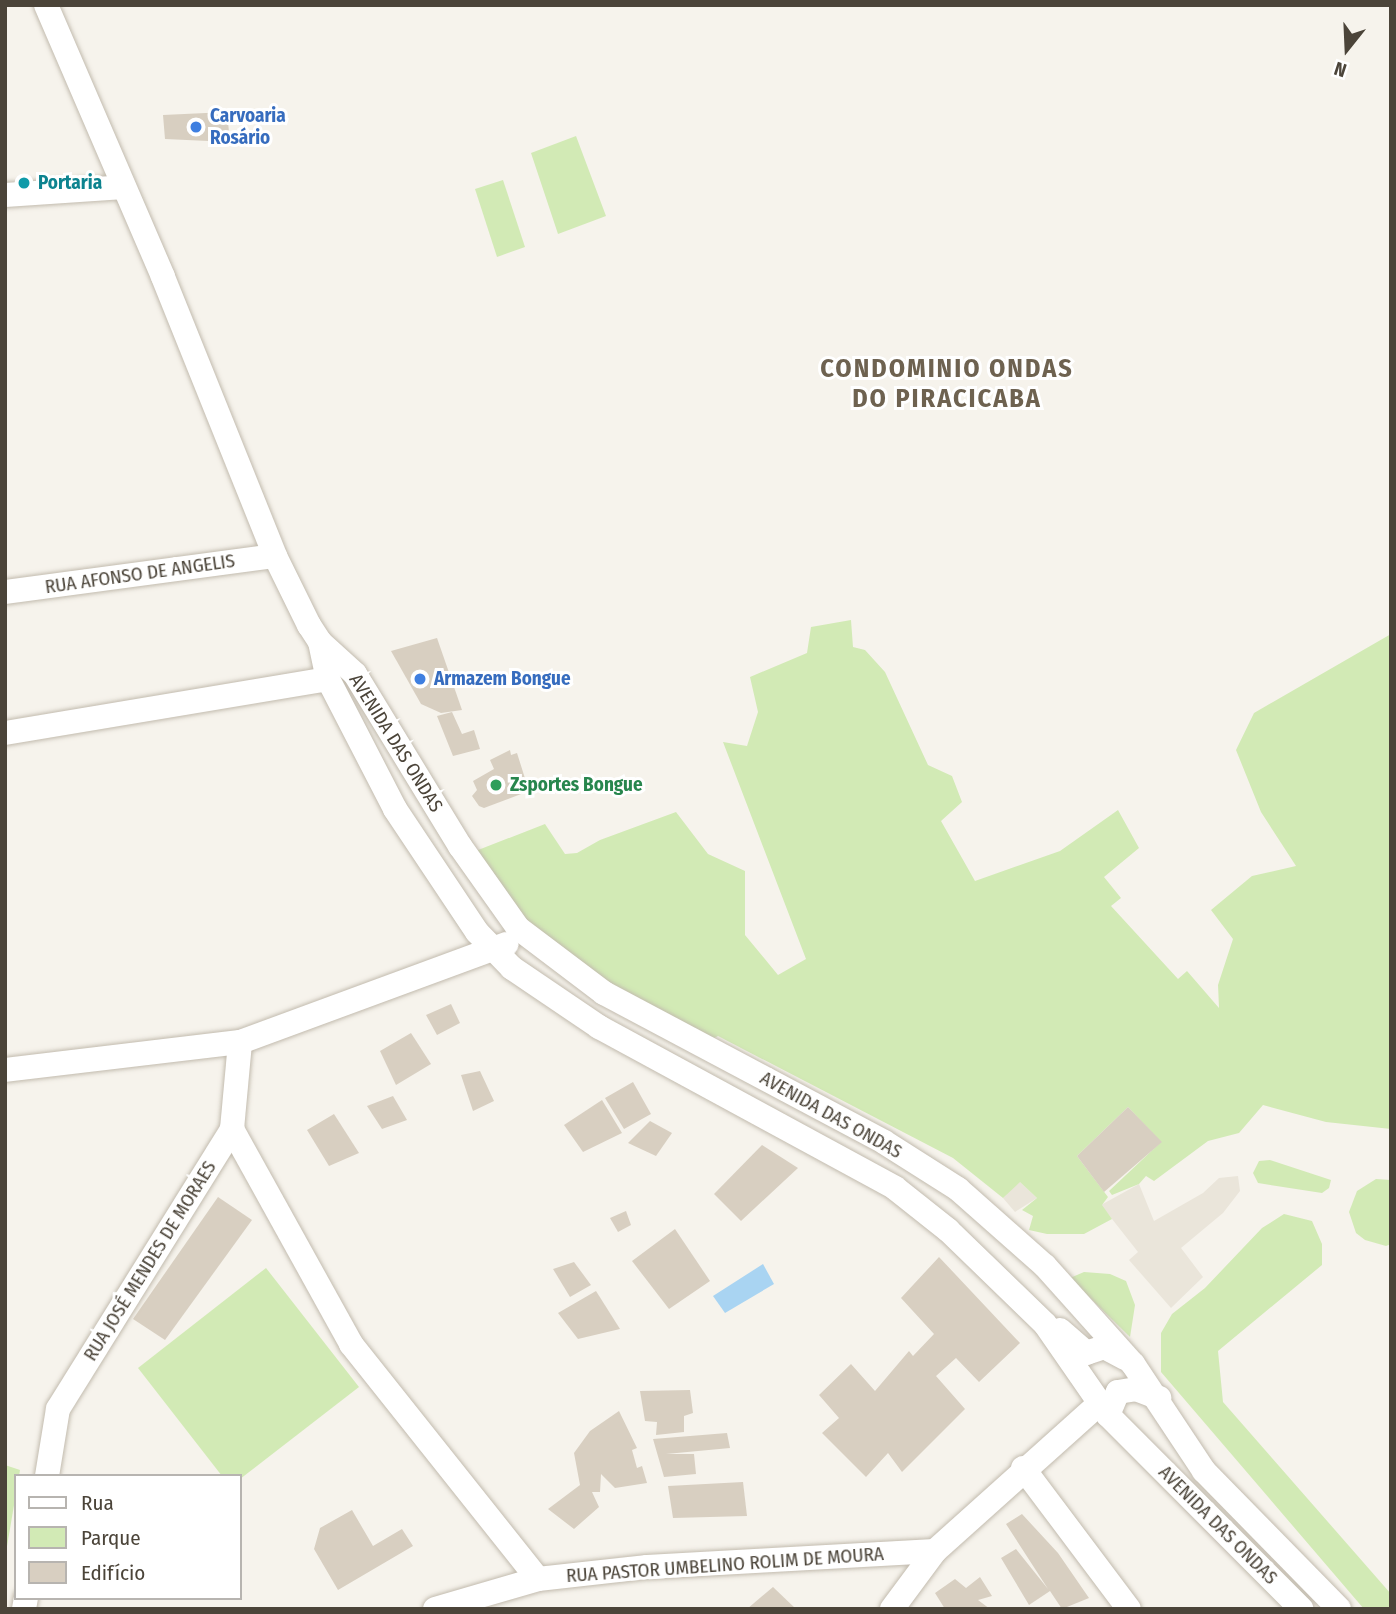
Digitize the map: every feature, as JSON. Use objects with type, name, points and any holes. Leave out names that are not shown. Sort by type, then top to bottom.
[{"type":"street","name":"AVENIDA DAS ONDAS","points":[[46,5],[124,187],[275,556],[320,642],[328,679],[383,784],[435,873],[477,932],[532,982],[598,1027],[895,1188],[1024,1301],[1045,1324],[1104,1409],[1301,1609]]},
{"type":"street","name":"AVENIDA DAS ONDAS","points":[[63,5],[64,50]]},
{"type":"street","points":[[5,195],[124,187]]},
{"type":"street","name":"RUA AFONSO DE ANGELIS","points":[[5,592],[275,556]]},
{"type":"street","name":"AVENIDA DAS ONDAS","points":[[320,642],[355,674],[392,738],[486,884],[531,939],[604,992],[884,1142],[958,1189],[1045,1266],[1133,1364],[1159,1398],[1204,1471],[1339,1609]]},
{"type":"street","points":[[5,733],[328,679]]},
{"type":"street","points":[[366,750],[392,738]]},
{"type":"street","points":[[383,784],[415,772]]},
{"type":"street","points":[[5,1070],[240,1042],[493,947],[531,939]]},
{"type":"street","name":"RUA JOSÉ MENDES DE MORAES","points":[[47,1474],[58,1409],[232,1129],[240,1042]]},
{"type":"street","points":[[232,1129],[351,1344],[538,1579]]},
{"type":"street","points":[[1024,1301],[1078,1348],[1096,1353],[1104,1347],[1133,1364]]},
{"type":"street","points":[[891,1609],[935,1551],[991,1504],[1023,1468],[1104,1409],[1118,1392],[1136,1389],[1159,1398]]},
{"type":"street","points":[[1023,1468],[1129,1609]]},
{"type":"street","name":"RUA PASTOR UMBELINO ROLIM DE MOURA","points":[[435,1609],[538,1579],[647,1567],[935,1551]]},
{"type":"shaded area","points":[[1238,1176],[1240,1191],[1223,1213],[1181,1248],[1203,1277],[1171,1308],[1129,1260],[1138,1252],[1101,1205],[1139,1184],[1154,1221],[1203,1193],[1219,1178]]},
{"type":"shaded area","points":[[1019,1181],[1037,1198],[1015,1212],[1003,1198]]},
{"type":"green space","points":[[576,136],[606,216],[558,234],[531,153]]},
{"type":"green space","points":[[503,180],[525,247],[497,257],[475,189]]},
{"type":"green space","points":[[851,620],[853,647],[865,650],[885,672],[928,765],[952,776],[962,802],[941,821],[975,881],[1060,851],[1118,810],[1139,848],[1104,877],[1121,898],[1111,906],[1178,979],[1187,971],[1219,1008],[1218,985],[1233,939],[1211,910],[1252,876],[1296,866],[1261,812],[1236,750],[1254,713],[1391,634],[1391,1129],[1326,1122],[1263,1105],[1239,1133],[1208,1141],[1154,1181],[1146,1176],[1139,1184],[1112,1195],[1109,1191],[1161,1142],[1128,1107],[1077,1156],[1108,1197],[1102,1205],[1112,1219],[1084,1234],[1047,1234],[1029,1230],[1033,1216],[1022,1210],[1037,1198],[1020,1182],[1003,1198],[953,1158],[718,1036],[708,1041],[611,985],[526,923],[473,852],[545,824],[565,854],[577,853],[600,840],[676,812],[708,854],[745,871],[745,935],[778,975],[806,959],[723,742],[747,746],[758,712],[750,677],[807,653],[811,627]]},
{"type":"green space","points":[[1270,1160],[1331,1180],[1329,1188],[1322,1193],[1258,1183],[1253,1173],[1259,1161]]},
{"type":"green space","points":[[1376,1179],[1391,1180],[1391,1244],[1386,1246],[1365,1240],[1356,1233],[1349,1212],[1357,1191]]},
{"type":"green space","points":[[1284,1214],[1312,1221],[1322,1244],[1322,1265],[1218,1351],[1223,1402],[1391,1594],[1391,1609],[1364,1609],[1161,1372],[1161,1333],[1172,1314],[1205,1288],[1262,1228]]},
{"type":"green space","points":[[266,1268],[359,1387],[242,1477],[242,1474],[220,1474],[138,1368]]},
{"type":"green space","points":[[1084,1272],[1110,1274],[1126,1281],[1135,1305],[1130,1337],[1070,1278]]},
{"type":"green space","points":[[5,1465],[20,1470],[19,1474],[14,1474],[14,1505],[5,1558]]},
{"type":"water","points":[[763,1264],[774,1284],[725,1313],[713,1296]]},
{"type":"building","name":"Carvoaria Rosário","points":[[227,112],[230,142],[165,139],[163,115]]},
{"type":"building","points":[[437,638],[462,710],[441,713],[421,704],[391,651]]},
{"type":"building","points":[[452,712],[462,734],[474,730],[480,749],[453,756],[437,716]]},
{"type":"building","points":[[510,750],[511,755],[517,753],[529,791],[484,808],[479,806],[472,796],[477,790],[473,781],[494,769],[490,760]]},
{"type":"building","points":[[451,1004],[460,1023],[437,1035],[426,1015]]},
{"type":"building","points":[[411,1033],[431,1064],[396,1085],[380,1051]]},
{"type":"building","points":[[480,1071],[494,1101],[473,1111],[461,1075]]},
{"type":"building","points":[[633,1082],[651,1114],[624,1129],[605,1098]]},
{"type":"building","points":[[393,1096],[407,1120],[382,1129],[367,1106]]},
{"type":"building","points":[[602,1100],[622,1133],[583,1152],[564,1125]]},
{"type":"building","points":[[1128,1107],[1162,1142],[1104,1192],[1077,1156]]},
{"type":"building","points":[[334,1114],[359,1153],[329,1166],[307,1130]]},
{"type":"building","points":[[650,1121],[672,1133],[656,1156],[628,1143]]},
{"type":"building","points":[[762,1145],[798,1168],[741,1221],[714,1194]]},
{"type":"building","points":[[218,1197],[252,1220],[165,1340],[133,1319]]},
{"type":"building","points":[[626,1211],[631,1225],[618,1232],[610,1218]]},
{"type":"building","points":[[675,1229],[710,1281],[669,1309],[632,1261]]},
{"type":"building","points":[[939,1257],[1020,1343],[979,1382],[956,1358],[936,1376],[965,1409],[902,1472],[888,1453],[866,1477],[822,1433],[839,1418],[819,1395],[851,1364],[875,1391],[909,1351],[913,1356],[934,1334],[901,1298]]},
{"type":"building","points":[[574,1262],[591,1285],[570,1297],[553,1269]]},
{"type":"building","points":[[596,1291],[620,1329],[578,1339],[558,1313]]},
{"type":"building","points":[[690,1390],[693,1413],[684,1416],[684,1432],[656,1435],[657,1422],[645,1421],[640,1391]]},
{"type":"building","points":[[619,1411],[637,1448],[632,1450],[637,1468],[642,1466],[647,1483],[615,1488],[601,1474],[600,1492],[592,1492],[599,1507],[574,1529],[548,1509],[580,1485],[574,1453],[590,1431]]},
{"type":"building","points":[[727,1433],[730,1448],[666,1454],[694,1454],[696,1474],[664,1477],[653,1439]]},
{"type":"building","points":[[743,1482],[747,1516],[673,1518],[668,1486]]},
{"type":"building","points":[[352,1510],[373,1546],[402,1529],[413,1546],[338,1590],[314,1549],[320,1528]]},
{"type":"building","points":[[1022,1514],[1058,1553],[1089,1598],[1062,1609],[1050,1591],[1029,1605],[1001,1558],[1016,1549],[1048,1589],[1006,1524]]},
{"type":"building","points":[[980,1577],[992,1596],[978,1600],[990,1609],[945,1609],[935,1593],[955,1579],[966,1588]]},
{"type":"building","points":[[773,1587],[796,1609],[747,1609]]},
{"type":"place","name":"Carvoaria Rosário","points":[[196,127]]},
{"type":"place","name":"Portaria","points":[[24,183]]},
{"type":"place","name":"Armazem Bongue","points":[[420,679]]},
{"type":"place","name":"Zsportes Bongue","points":[[496,785]]},
{"type":"district","name":"CONDOMINIO ONDAS DO PIRACICABA","points":[[947,384]]}]
